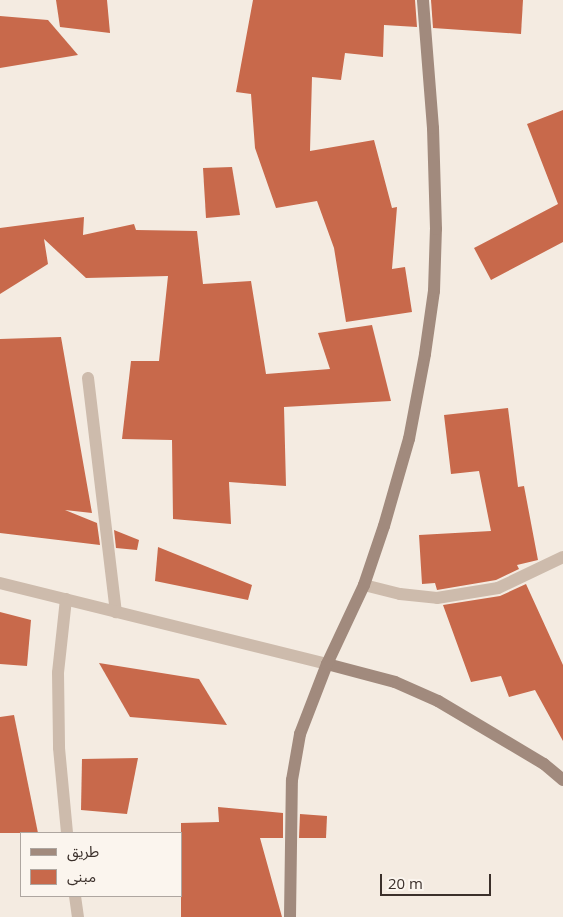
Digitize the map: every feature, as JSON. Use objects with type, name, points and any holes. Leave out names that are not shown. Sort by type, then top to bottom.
[{"type":"street","points":[[290,917],[292,780],[300,734],[328,664],[364,584],[409,438],[434,291],[435,174],[422,0]]},
{"type":"street","points":[[88,378],[116,612]]},
{"type":"street","points":[[364,584],[400,594],[437,598],[498,588],[563,557]]},
{"type":"street","points":[[0,583],[395,682],[438,701],[521,749],[563,780]]},
{"type":"street","points":[[66,599],[58,673],[59,748],[67,832]]},
{"type":"street","points":[[75,897],[78,917]]},
{"type":"building","points":[[56,0],[107,0],[110,33],[60,27]]},
{"type":"building","points":[[253,0],[415,0],[417,27],[384,25],[383,57],[345,53],[341,80],[312,77],[310,151],[374,140],[392,208],[397,207],[392,269],[405,267],[412,312],[346,322],[334,248],[317,201],[276,208],[255,148],[251,94],[236,92]]},
{"type":"building","points":[[431,0],[523,0],[521,34],[433,28]]},
{"type":"building","points":[[0,16],[48,20],[78,55],[0,68]]},
{"type":"building","points":[[563,110],[563,242],[491,280],[474,248],[558,204],[527,124]]},
{"type":"building","points":[[232,167],[240,215],[206,218],[203,168]]},
{"type":"building","points":[[84,217],[83,235],[134,224],[136,230],[197,231],[203,284],[251,281],[266,374],[330,369],[318,333],[372,325],[391,401],[284,407],[286,486],[229,482],[231,524],[173,519],[172,440],[122,439],[131,361],[159,361],[168,276],[86,278],[44,239],[48,264],[0,294],[0,228]]},
{"type":"building","points":[[61,337],[92,513],[65,510],[97,523],[100,545],[0,533],[0,339]]},
{"type":"building","points":[[508,408],[518,487],[524,486],[538,560],[517,565],[519,569],[496,580],[437,590],[435,583],[422,584],[419,535],[491,531],[479,471],[451,474],[444,415]]},
{"type":"building","points":[[114,530],[139,540],[137,550],[116,548]]},
{"type":"building","points":[[158,547],[252,585],[248,600],[155,581]]},
{"type":"building","points":[[526,584],[563,665],[563,741],[535,690],[509,697],[501,676],[471,682],[443,605],[500,596]]},
{"type":"building","points":[[0,612],[31,620],[27,666],[0,664]]},
{"type":"building","points":[[99,663],[199,679],[227,725],[130,717]]},
{"type":"building","points":[[14,715],[38,832],[0,833],[0,717]]},
{"type":"building","points":[[138,758],[127,814],[81,810],[82,759]]},
{"type":"building","points":[[218,807],[283,813],[283,838],[260,838],[282,917],[181,917],[181,823],[219,822]]},
{"type":"building","points":[[300,814],[327,816],[326,838],[299,838]]}]
